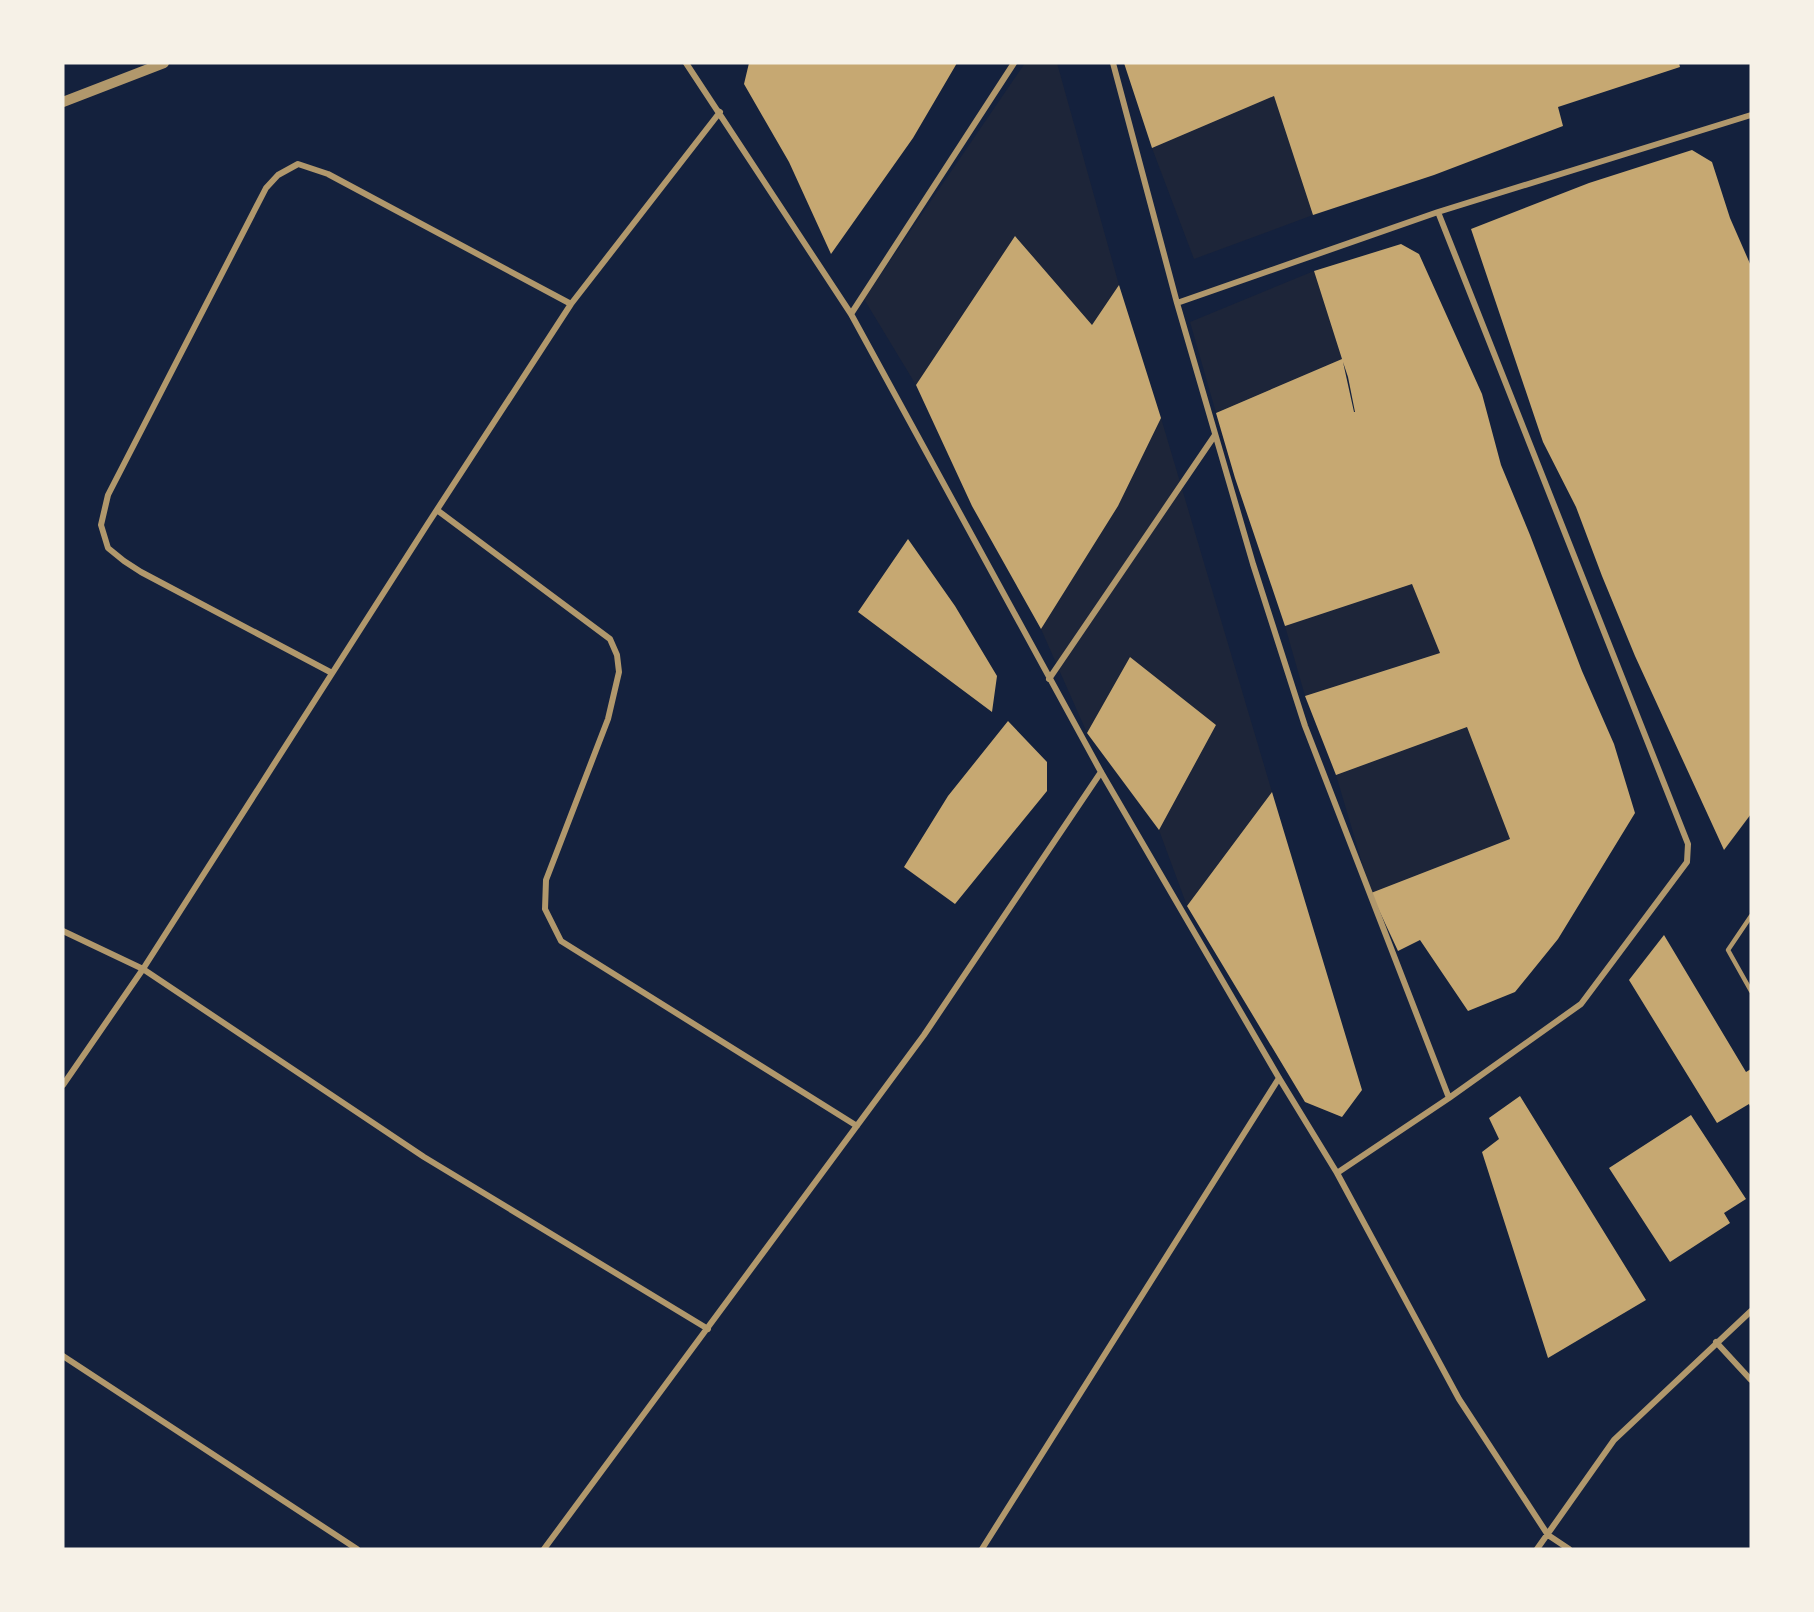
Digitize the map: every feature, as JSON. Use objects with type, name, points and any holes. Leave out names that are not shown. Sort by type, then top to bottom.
[{"type":"street","points":[[63,102],[164,63]]},
{"type":"street","points":[[686,63],[851,314],[1101,772],[1279,1078],[1337,1173],[1460,1399],[1548,1535],[1569,1549]]},
{"type":"street","points":[[851,314],[1014,63]]},
{"type":"street","points":[[1113,63],[1177,303],[1252,564],[1312,749],[1449,1098]]},
{"type":"street","points":[[63,1085],[143,969],[571,304],[720,112]]},
{"type":"street","points":[[1177,303],[1438,212],[1751,115]]},
{"type":"street","points":[[332,673],[132,567],[108,548],[100,525],[108,495],[266,188],[278,175],[298,164],[328,174],[571,304]]},
{"type":"street","points":[[1337,1173],[1449,1098],[1581,1004],[1687,862],[1688,844],[1438,212]]},
{"type":"street","points":[[1049,679],[1215,435]]},
{"type":"street","points":[[437,510],[610,639],[617,655],[619,672],[608,719],[546,880],[545,909],[561,941],[857,1126]]},
{"type":"street","points":[[544,1549],[924,1035],[1101,772]]},
{"type":"street","points":[[63,931],[143,969],[424,1157],[708,1329]]},
{"type":"street","points":[[982,1549],[1279,1078]]},
{"type":"street","points":[[1537,1549],[1614,1440],[1751,1311]]},
{"type":"street","points":[[1716,1342],[1751,1380]]},
{"type":"street","points":[[63,1356],[357,1549]]},
{"type":"lane","points":[[1751,916],[1728,950],[1751,991]]},
{"type":"shaded area","points":[[1025,63],[1057,63],[1119,285],[1092,325],[1015,236],[916,385],[864,299]]},
{"type":"shaded area","points":[[1274,96],[1313,215],[1194,259],[1152,148]]},
{"type":"shaded area","points":[[1314,271],[1342,359],[1216,413],[1190,322]]},
{"type":"shaded area","points":[[1161,418],[1272,792],[1187,906],[1159,830],[1216,725],[1130,657],[1087,733],[1041,629],[1118,506]]},
{"type":"shaded area","points":[[1412,584],[1440,653],[1305,696],[1285,626]]},
{"type":"shaded area","points":[[1467,727],[1510,839],[1371,893],[1336,775]]},
{"type":"building","points":[[749,63],[957,63],[913,138],[831,254],[789,162],[744,84]]},
{"type":"building","points":[[1124,63],[1679,63],[1680,67],[1558,107],[1563,126],[1434,175],[1313,215],[1274,96],[1152,148]]},
{"type":"building","points":[[1692,150],[1712,162],[1730,218],[1751,266],[1751,814],[1724,850],[1635,656],[1576,507],[1543,442],[1471,229],[1589,183]]},
{"type":"building","points":[[1015,236],[1092,325],[1119,285],[1161,418],[1118,506],[1041,629],[972,506],[916,385]]},
{"type":"building","points":[[1401,244],[1419,254],[1482,394],[1501,465],[1582,671],[1614,744],[1635,813],[1558,939],[1515,992],[1468,1011],[1420,940],[1398,951],[1371,893],[1510,839],[1467,727],[1336,775],[1305,696],[1440,653],[1412,584],[1285,626],[1235,478],[1216,413],[1342,359],[1314,271]],"holes":[[[1343,362],[1348,377],[1355,412]]]},
{"type":"building","points":[[908,539],[955,606],[997,676],[992,712],[858,612]]},
{"type":"building","points":[[1130,657],[1216,725],[1159,830],[1087,733]]},
{"type":"building","points":[[1008,721],[1047,762],[1047,791],[955,904],[904,867],[948,796]]},
{"type":"building","points":[[1272,792],[1362,1090],[1342,1117],[1305,1102],[1187,906]]},
{"type":"building","points":[[1664,935],[1746,1072],[1751,1069],[1751,1108],[1749,1104],[1717,1123],[1629,980]]},
{"type":"building","points":[[1520,1096],[1646,1300],[1548,1358],[1482,1152],[1499,1139],[1489,1118]]},
{"type":"building","points":[[1691,1115],[1746,1199],[1724,1213],[1730,1223],[1670,1262],[1609,1168]]}]
